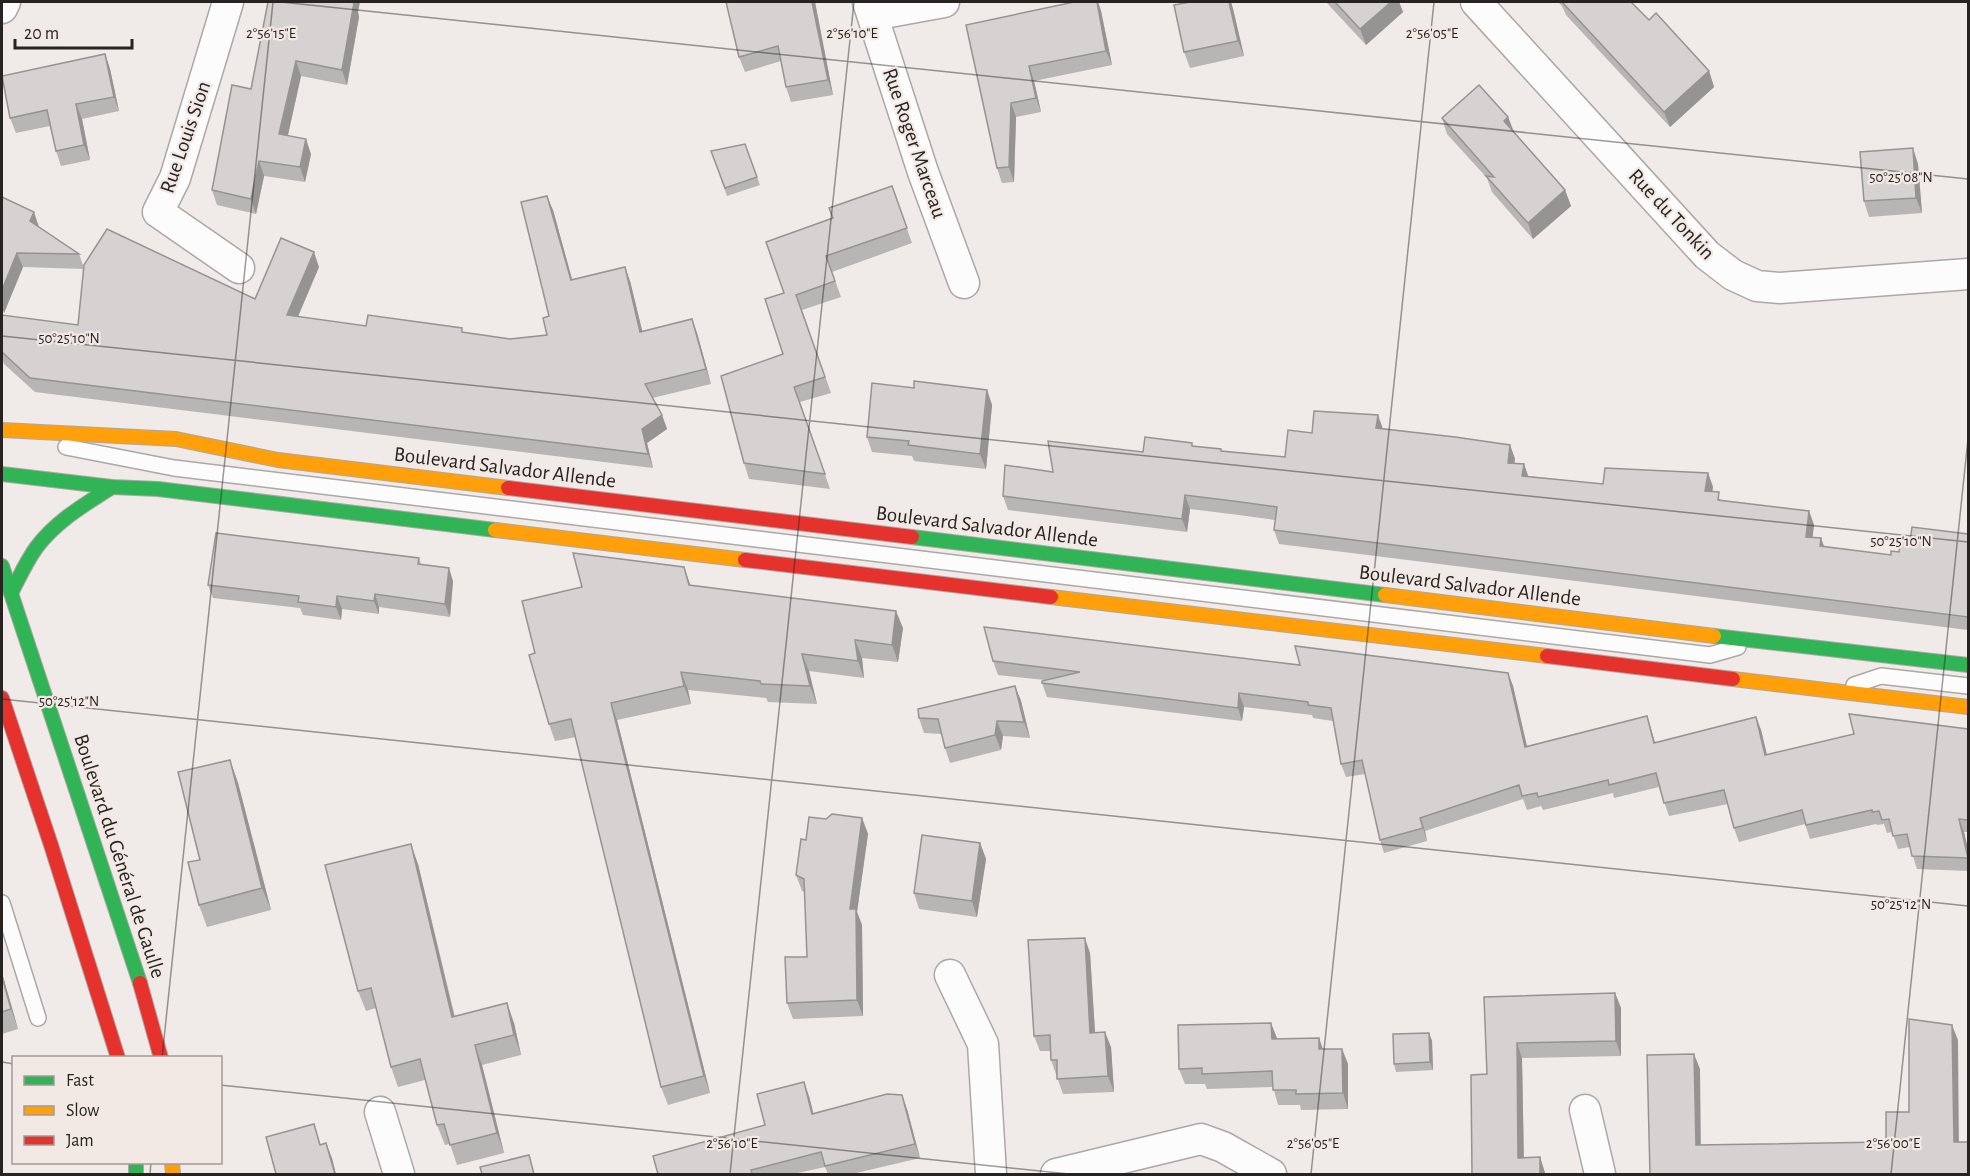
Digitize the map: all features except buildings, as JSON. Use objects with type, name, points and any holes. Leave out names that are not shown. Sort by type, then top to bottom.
[{"type":"main road","name":"Boulevard Salvador Allende","points":[[2,432],[170,439],[279,460],[1968,665]]},
{"type":"main road","points":[[2,474],[112,487],[169,490],[1968,707]]},
{"type":"main road","points":[[11,593],[32,554],[63,518],[112,487]]},
{"type":"main road","name":"Boulevard du Général de Gaulle","points":[[2,566],[136,970],[160,1056]]},
{"type":"main road","points":[[2,698],[117,1056]]},
{"type":"street","points":[[2,8],[5,2]]},
{"type":"street","name":"Rue Louis Sion","points":[[228,2],[175,178],[158,212],[239,268]]},
{"type":"street","points":[[871,8],[944,2]]},
{"type":"street","name":"Rue du Tonkin","points":[[1476,2],[1707,255],[1733,274],[1757,286],[1780,288],[1968,274]]},
{"type":"street","name":"Rue Roger Marceau","points":[[871,8],[923,172],[964,283]]},
{"type":"street","points":[[950,975],[983,1044],[991,1174]]},
{"type":"street","points":[[1585,1110],[1600,1174]]},
{"type":"street","points":[[381,1112],[399,1174]]},
{"type":"street","points":[[1056,1174],[1201,1139],[1223,1147],[1271,1174]]},
{"type":"lane","points":[[2,432],[174,468],[1710,656],[1758,641]]},
{"type":"lane","points":[[1836,691],[1881,676],[1968,686]]},
{"type":"lane","points":[[2,903],[38,1018]]},
{"type":"traffic: fast","points":[[2,474],[112,487],[158,489],[495,530]]},
{"type":"traffic: fast","points":[[11,593],[29,559],[44,538],[71,514],[112,487]]},
{"type":"traffic: fast","points":[[912,537],[1385,595]]},
{"type":"traffic: fast","points":[[2,566],[140,983]]},
{"type":"traffic: fast","points":[[1714,636],[1968,665]]},
{"type":"traffic: fast","points":[[136,1164],[136,1174]]},
{"type":"traffic: slow","points":[[2,430],[176,439],[278,460],[508,488]]},
{"type":"traffic: slow","points":[[495,530],[745,560]]},
{"type":"traffic: slow","points":[[1385,595],[1714,636]]},
{"type":"traffic: slow","points":[[1051,597],[1547,656]]},
{"type":"traffic: slow","points":[[1733,679],[1968,707]]},
{"type":"traffic: slow","points":[[172,1164],[173,1174]]},
{"type":"traffic: jam","points":[[508,488],[912,537]]},
{"type":"traffic: jam","points":[[745,560],[1051,597]]},
{"type":"traffic: jam","points":[[1547,656],[1733,679]]},
{"type":"traffic: jam","points":[[2,698],[117,1056]]},
{"type":"traffic: jam","points":[[140,983],[160,1056]]}]
